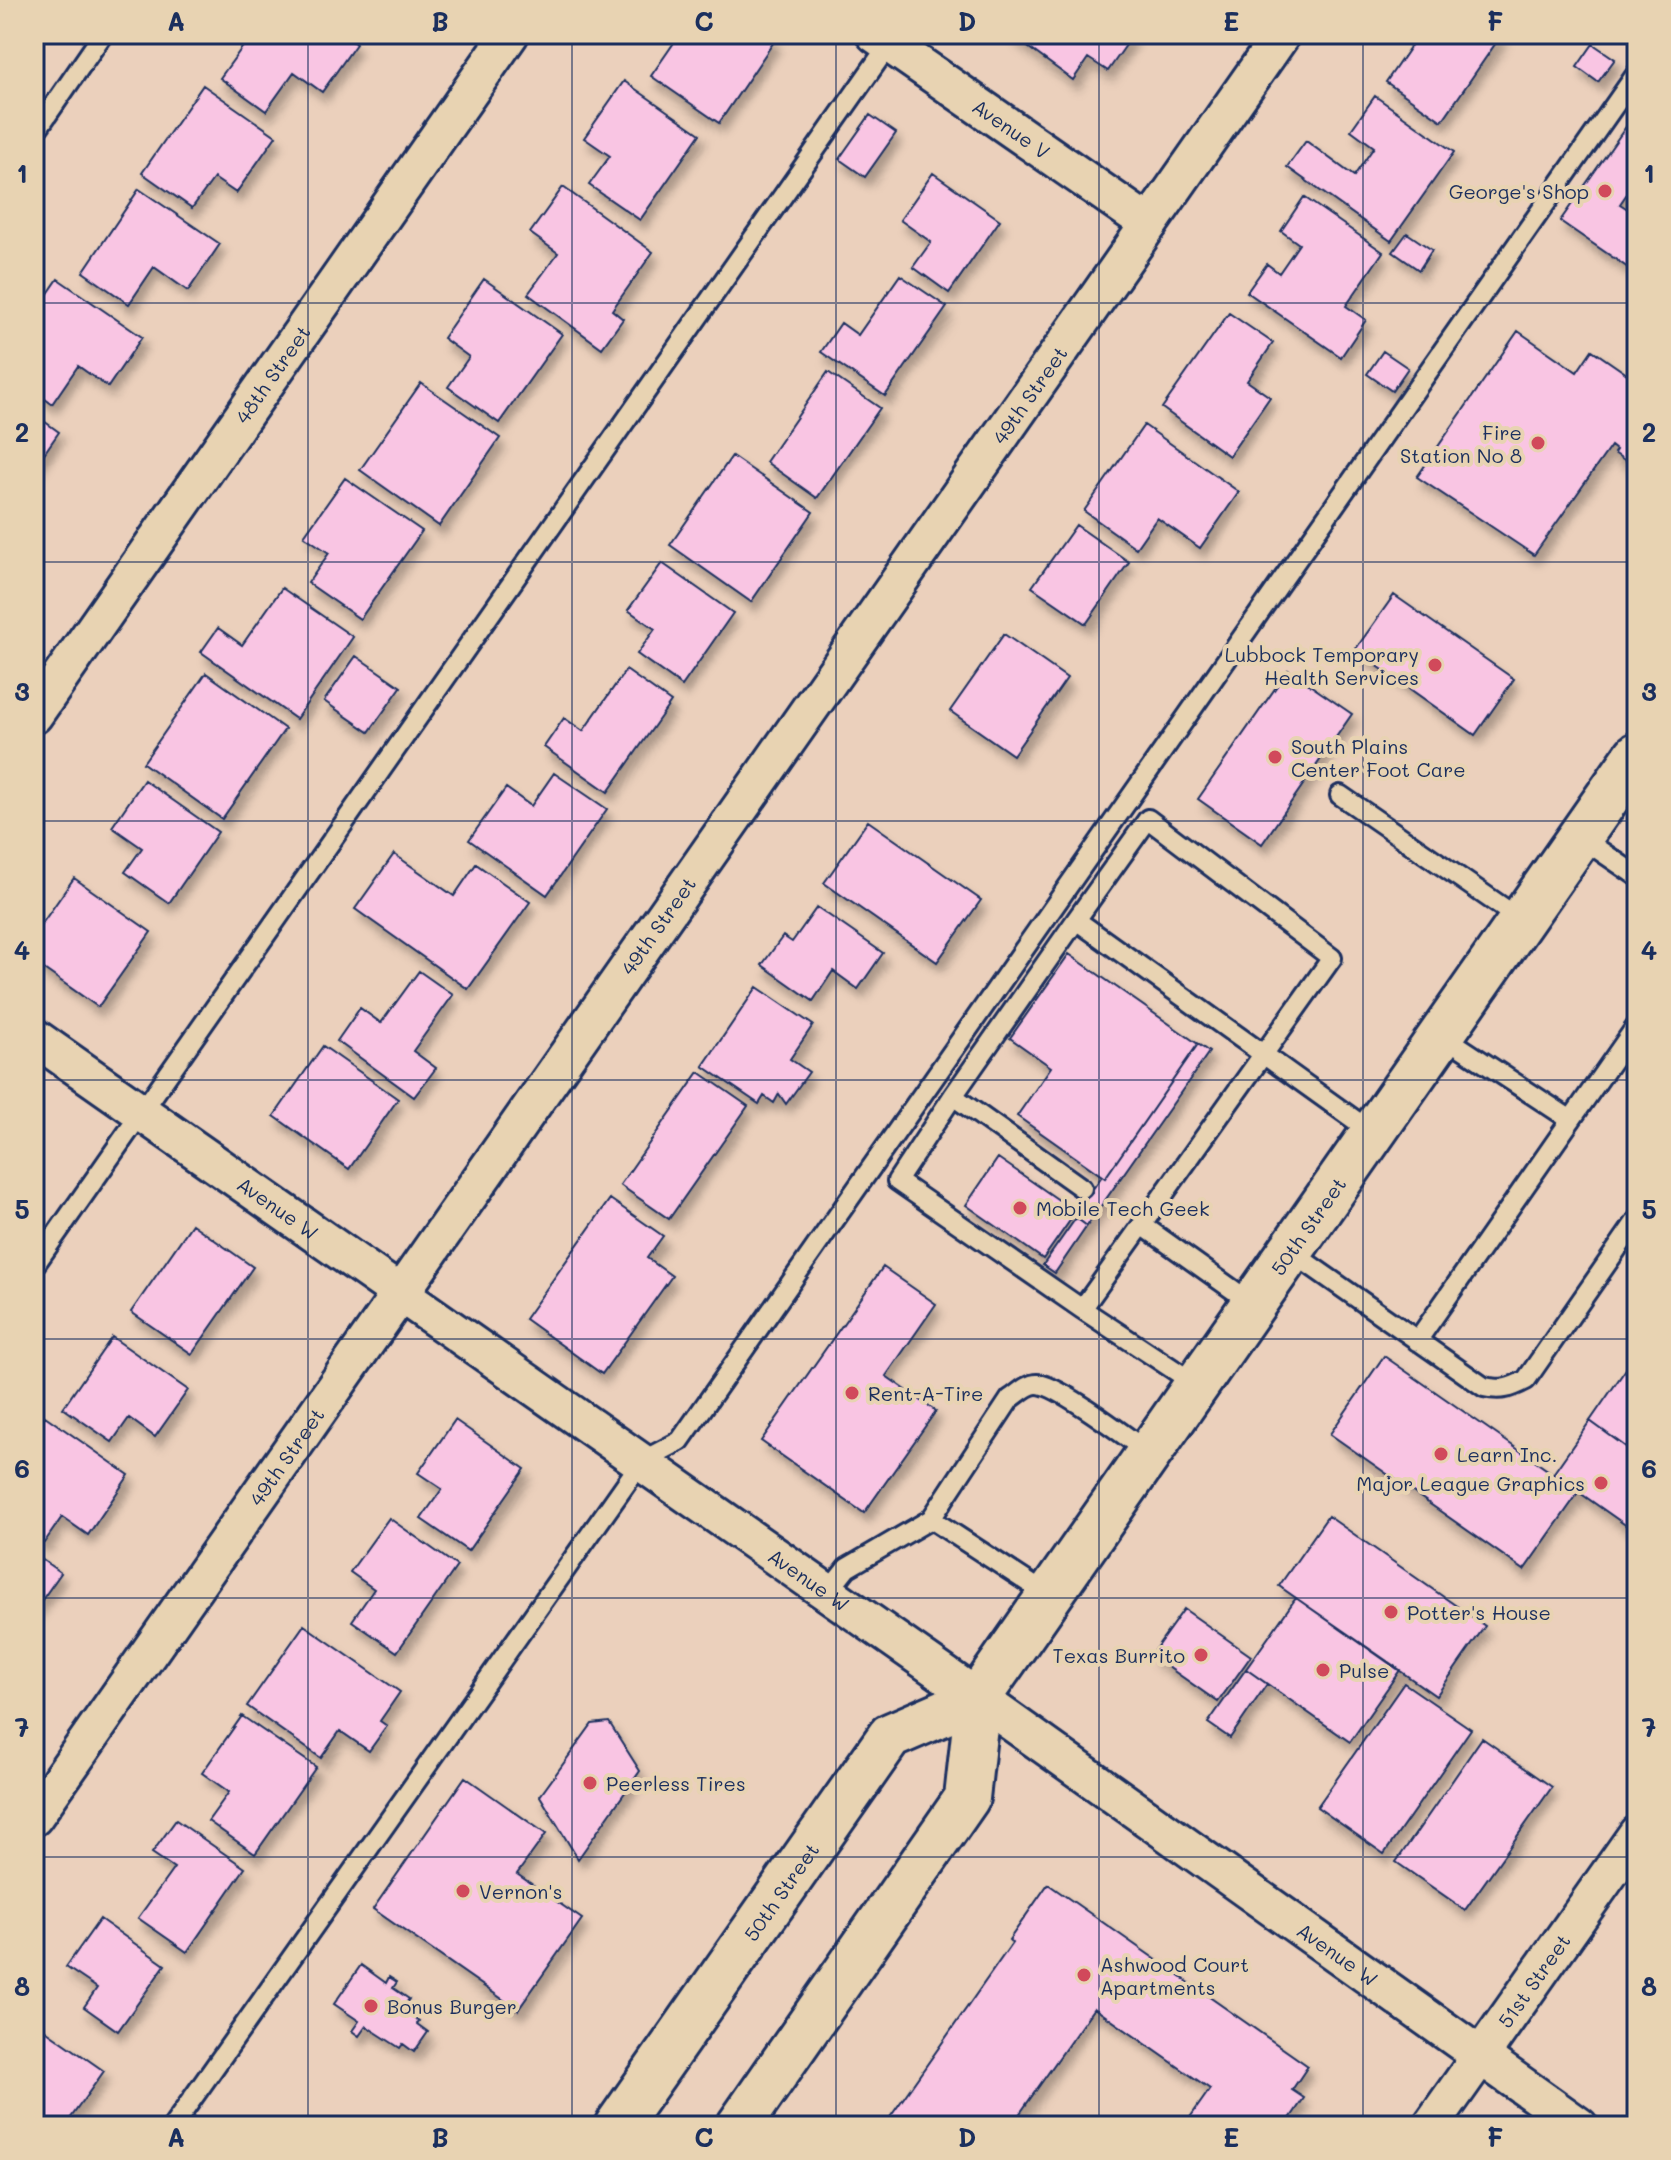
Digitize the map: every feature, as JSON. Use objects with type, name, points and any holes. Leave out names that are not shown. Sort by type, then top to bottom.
[{"type":"main road","name":"50th Street","points":[[739,2126],[967,1798],[978,1698],[1637,755]]},
{"type":"main road","name":"50th Street","points":[[617,2126],[890,1736],[978,1698]]},
{"type":"street","name":"48th Street","points":[[34,715],[510,34]]},
{"type":"street","name":"49th Street","points":[[34,1817],[1282,34]]},
{"type":"street","name":"Avenue V","points":[[887,37],[1149,224]]},
{"type":"street","name":"Avenue W","points":[[34,1037],[828,1592],[1579,2126]]},
{"type":"street","name":"51st Street","points":[[1431,2126],[1637,1834]]},
{"type":"lane","points":[[34,134],[103,34]]},
{"type":"lane","points":[[34,1266],[887,37]]},
{"type":"lane","points":[[173,2126],[642,1461],[680,1441],[1637,73]]},
{"type":"lane","points":[[1340,795],[1521,920]]},
{"type":"lane","points":[[1082,1309],[1332,958],[1148,819],[953,1096],[897,1181],[1082,1309],[1197,1385]]},
{"type":"lane","points":[[1580,837],[1637,876]]},
{"type":"lane","points":[[1081,868],[1102,882]]},
{"type":"lane","points":[[1076,920],[1373,1133]]},
{"type":"lane","points":[[1417,1341],[1637,1025]]},
{"type":"lane","points":[[1442,1035],[1571,1120]]},
{"type":"lane","points":[[953,1096],[1082,1188]]},
{"type":"lane","points":[[904,1120],[926,1136]]},
{"type":"lane","points":[[1290,1251],[1484,1387],[1499,1390],[1526,1380],[1637,1220]]},
{"type":"lane","points":[[1142,1225],[1253,1304]]},
{"type":"lane","points":[[828,1592],[847,1568],[931,1519],[1010,1399],[1025,1388],[1038,1384],[1057,1390],[1149,1453]]},
{"type":"lane","points":[[931,1519],[1049,1596]]},
{"type":"building","points":[[252,34],[342,34],[356,44],[322,92],[294,72],[266,111],[220,78]]},
{"type":"building","points":[[680,34],[766,34],[775,40],[719,123],[651,76]]},
{"type":"building","points":[[1010,34],[1133,35],[1108,71],[1088,58],[1073,80]]},
{"type":"building","points":[[1419,34],[1425,38],[1428,34],[1502,34],[1442,121],[1386,82]]},
{"type":"building","points":[[1593,44],[1615,59],[1598,82],[1577,67]]},
{"type":"building","points":[[624,81],[700,134],[640,220],[589,185],[610,156],[584,138]]},
{"type":"building","points":[[203,85],[276,136],[236,193],[214,178],[192,208],[142,173]]},
{"type":"building","points":[[1375,96],[1454,152],[1391,241],[1287,167],[1306,141],[1354,176],[1374,147],[1351,130]]},
{"type":"building","name":"George's Shop","points":[[1637,111],[1637,179],[1620,204],[1637,215],[1637,274],[1560,221]]},
{"type":"building","points":[[870,115],[896,133],[865,177],[839,159]]},
{"type":"building","points":[[933,173],[1000,220],[949,293],[913,267],[931,242],[900,220]]},
{"type":"building","points":[[563,187],[653,252],[612,310],[623,319],[602,348],[528,294],[558,253],[530,233]]},
{"type":"building","points":[[139,189],[220,244],[188,291],[154,267],[129,304],[83,272]]},
{"type":"building","points":[[1304,197],[1383,252],[1346,306],[1366,320],[1341,357],[1247,292],[1267,264],[1279,273],[1299,244],[1281,231]]},
{"type":"building","points":[[1407,233],[1432,250],[1419,270],[1393,252]]},
{"type":"building","points":[[900,275],[947,307],[885,396],[821,352],[841,323],[858,335]]},
{"type":"building","points":[[58,279],[142,337],[108,387],[78,366],[52,404],[34,391],[34,314]]},
{"type":"building","points":[[484,279],[562,334],[499,423],[448,387],[469,357],[443,338]]},
{"type":"building","points":[[1229,313],[1273,343],[1247,381],[1270,397],[1229,456],[1162,408]]},
{"type":"building","name":"Fire Station No 8","points":[[1518,331],[1577,372],[1592,350],[1637,381],[1637,459],[1632,465],[1614,453],[1616,450],[1611,446],[1534,555],[1417,477]]},
{"type":"building","points":[[1383,351],[1408,368],[1392,391],[1367,374]]},
{"type":"building","points":[[828,372],[880,408],[817,498],[766,462]]},
{"type":"building","points":[[421,383],[500,438],[439,526],[360,470]]},
{"type":"building","points":[[34,414],[59,432],[34,468]]},
{"type":"building","points":[[1144,425],[1239,492],[1200,548],[1157,518],[1136,548],[1084,511]]},
{"type":"building","points":[[732,456],[813,512],[751,602],[670,545]]},
{"type":"building","points":[[345,478],[422,531],[360,619],[308,583],[329,553],[304,536]]},
{"type":"building","points":[[1076,525],[1129,562],[1086,624],[1032,587]]},
{"type":"building","points":[[662,563],[733,613],[682,686],[637,654],[655,629],[628,610]]},
{"type":"building","points":[[282,588],[353,637],[296,719],[201,652],[218,628],[242,645]]},
{"type":"building","name":"Lubbock Temporary Health Services","points":[[1394,595],[1514,679],[1475,735],[1355,650]]},
{"type":"building","points":[[1004,634],[1067,678],[1013,755],[950,711]]},
{"type":"building","points":[[356,656],[401,687],[369,732],[324,701]]},
{"type":"building","points":[[626,670],[671,702],[608,792],[544,747],[564,718],[583,731]]},
{"type":"building","name":"South Plains Center Foot Care","points":[[1288,670],[1352,714],[1262,844],[1198,799]]},
{"type":"building","points":[[206,673],[285,729],[222,819],[143,763]]},
{"type":"building","points":[[554,773],[607,809],[547,895],[469,840],[506,788],[531,806]]},
{"type":"building","points":[[144,780],[218,832],[169,903],[125,872],[142,848],[112,827]]},
{"type":"building","points":[[868,821],[981,900],[937,962],[824,883]]},
{"type":"building","points":[[394,854],[454,896],[476,864],[530,902],[468,989],[355,909]]},
{"type":"building","points":[[74,878],[151,932],[98,1007],[34,962],[34,935]]},
{"type":"building","points":[[817,907],[883,953],[858,989],[833,971],[813,1001],[762,965],[783,936],[792,942]]},
{"type":"building","points":[[1069,954],[1198,1044],[1105,1178],[1017,1116],[1051,1067],[1010,1038]]},
{"type":"building","points":[[419,971],[453,995],[413,1051],[436,1068],[414,1097],[337,1041],[360,1008],[381,1023]]},
{"type":"building","points":[[757,987],[813,1025],[790,1059],[809,1072],[786,1104],[779,1094],[774,1103],[764,1096],[759,1104],[703,1066]]},
{"type":"building","points":[[1198,1044],[1209,1052],[1087,1226],[1074,1216],[1102,1176],[1105,1178]]},
{"type":"building","points":[[323,1046],[398,1099],[349,1169],[274,1116]]},
{"type":"building","points":[[699,1072],[748,1106],[669,1219],[620,1185]]},
{"type":"building","name":"Mobile Tech Geek","points":[[998,1158],[1076,1212],[1043,1259],[966,1205]]},
{"type":"building","points":[[610,1199],[663,1236],[647,1258],[672,1276],[602,1374],[525,1319]]},
{"type":"building","points":[[1076,1218],[1087,1226],[1055,1273],[1043,1265]]},
{"type":"building","points":[[192,1224],[253,1267],[192,1354],[131,1312]]},
{"type":"building","name":"Rent-A-Tire","points":[[883,1267],[936,1304],[886,1376],[936,1411],[864,1513],[761,1441]]},
{"type":"building","points":[[112,1337],[188,1390],[155,1437],[129,1418],[112,1442],[63,1408]]},
{"type":"building","points":[[1637,1353],[1637,1455],[1590,1421]]},
{"type":"building","name":"Learn Inc.","points":[[1384,1356],[1579,1492],[1524,1570],[1330,1434]]},
{"type":"building","points":[[45,1416],[129,1475],[88,1535],[62,1517],[44,1543],[34,1537],[34,1431]]},
{"type":"building","points":[[455,1420],[525,1469],[468,1551],[421,1519],[442,1489],[418,1473]]},
{"type":"building","name":"Major League Graphics","points":[[1590,1421],[1637,1455],[1637,1533],[1553,1474]]},
{"type":"building","name":"Potter's House","points":[[1328,1516],[1485,1626],[1436,1696],[1279,1586]]},
{"type":"building","points":[[389,1518],[457,1566],[397,1652],[352,1621],[374,1589],[350,1572]]},
{"type":"building","points":[[34,1554],[61,1573],[34,1611]]},
{"type":"building","name":"Pulse","points":[[1296,1598],[1400,1670],[1350,1742],[1246,1669]]},
{"type":"building","name":"Texas Burrito","points":[[1184,1609],[1251,1656],[1218,1702],[1151,1655]]},
{"type":"building","name":"Texas Burrito","points":[[1184,1609],[1251,1656],[1218,1702],[1151,1655]]},
{"type":"building","points":[[304,1625],[400,1692],[380,1721],[387,1726],[369,1751],[340,1731],[321,1758],[247,1706]]},
{"type":"building","name":"Texas Burrito","points":[[1246,1669],[1267,1684],[1230,1738],[1208,1723]]},
{"type":"building","points":[[1404,1683],[1471,1729],[1384,1854],[1317,1807]]},
{"type":"building","points":[[242,1716],[316,1767],[255,1854],[208,1821],[229,1792],[202,1773]]},
{"type":"building","name":"Peerless Tires","points":[[609,1722],[640,1771],[578,1859],[540,1796],[592,1724]]},
{"type":"building","points":[[1482,1738],[1552,1787],[1465,1910],[1396,1862]]},
{"type":"building","name":"Vernon's","points":[[465,1777],[546,1834],[517,1874],[582,1919],[518,2010],[373,1909]]},
{"type":"building","points":[[176,1820],[245,1868],[187,1952],[138,1918],[174,1868],[152,1853]]},
{"type":"building","name":"Ashwood Court Apartments","points":[[1048,1884],[1308,2066],[1292,2090],[1304,2098],[1285,2126],[1184,2126],[1210,2089],[1094,2008],[1011,2126],[884,2126],[1012,1943],[1009,1940]]},
{"type":"building","points":[[100,1919],[165,1965],[118,2031],[84,2007],[97,1988],[66,1967]]},
{"type":"building","name":"Bonus Burger","points":[[361,1965],[386,1983],[389,1977],[397,1982],[393,1988],[409,1999],[402,2009],[428,2032],[414,2052],[403,2044],[400,2048],[366,2026],[359,2036],[352,2031],[359,2021],[334,2004]]},
{"type":"building","points":[[34,2022],[104,2071],[65,2126],[34,2126]]},
{"type":"building","points":[[1637,2022],[1637,2045],[1626,2038]]},
{"type":"place","name":"George's Shop","points":[[1605,191]]},
{"type":"place","name":"Fire Station No 8","points":[[1538,443]]},
{"type":"place","name":"Lubbock Temporary Health Services","points":[[1435,665]]},
{"type":"place","name":"South Plains Center Foot Care","points":[[1275,757]]},
{"type":"place","name":"Mobile Tech Geek","points":[[1020,1208]]},
{"type":"place","name":"Rent-A-Tire","points":[[852,1393]]},
{"type":"place","name":"Learn Inc.","points":[[1441,1454]]},
{"type":"place","name":"Major League Graphics","points":[[1601,1483]]},
{"type":"place","name":"Potter's House","points":[[1391,1612]]},
{"type":"place","name":"Texas Burrito","points":[[1201,1655]]},
{"type":"place","name":"Pulse","points":[[1323,1670]]},
{"type":"place","name":"Peerless Tires","points":[[590,1783]]},
{"type":"place","name":"Vernon's","points":[[463,1891]]},
{"type":"place","name":"Ashwood Court Apartments","points":[[1084,1975]]},
{"type":"place","name":"Bonus Burger","points":[[371,2006]]}]
